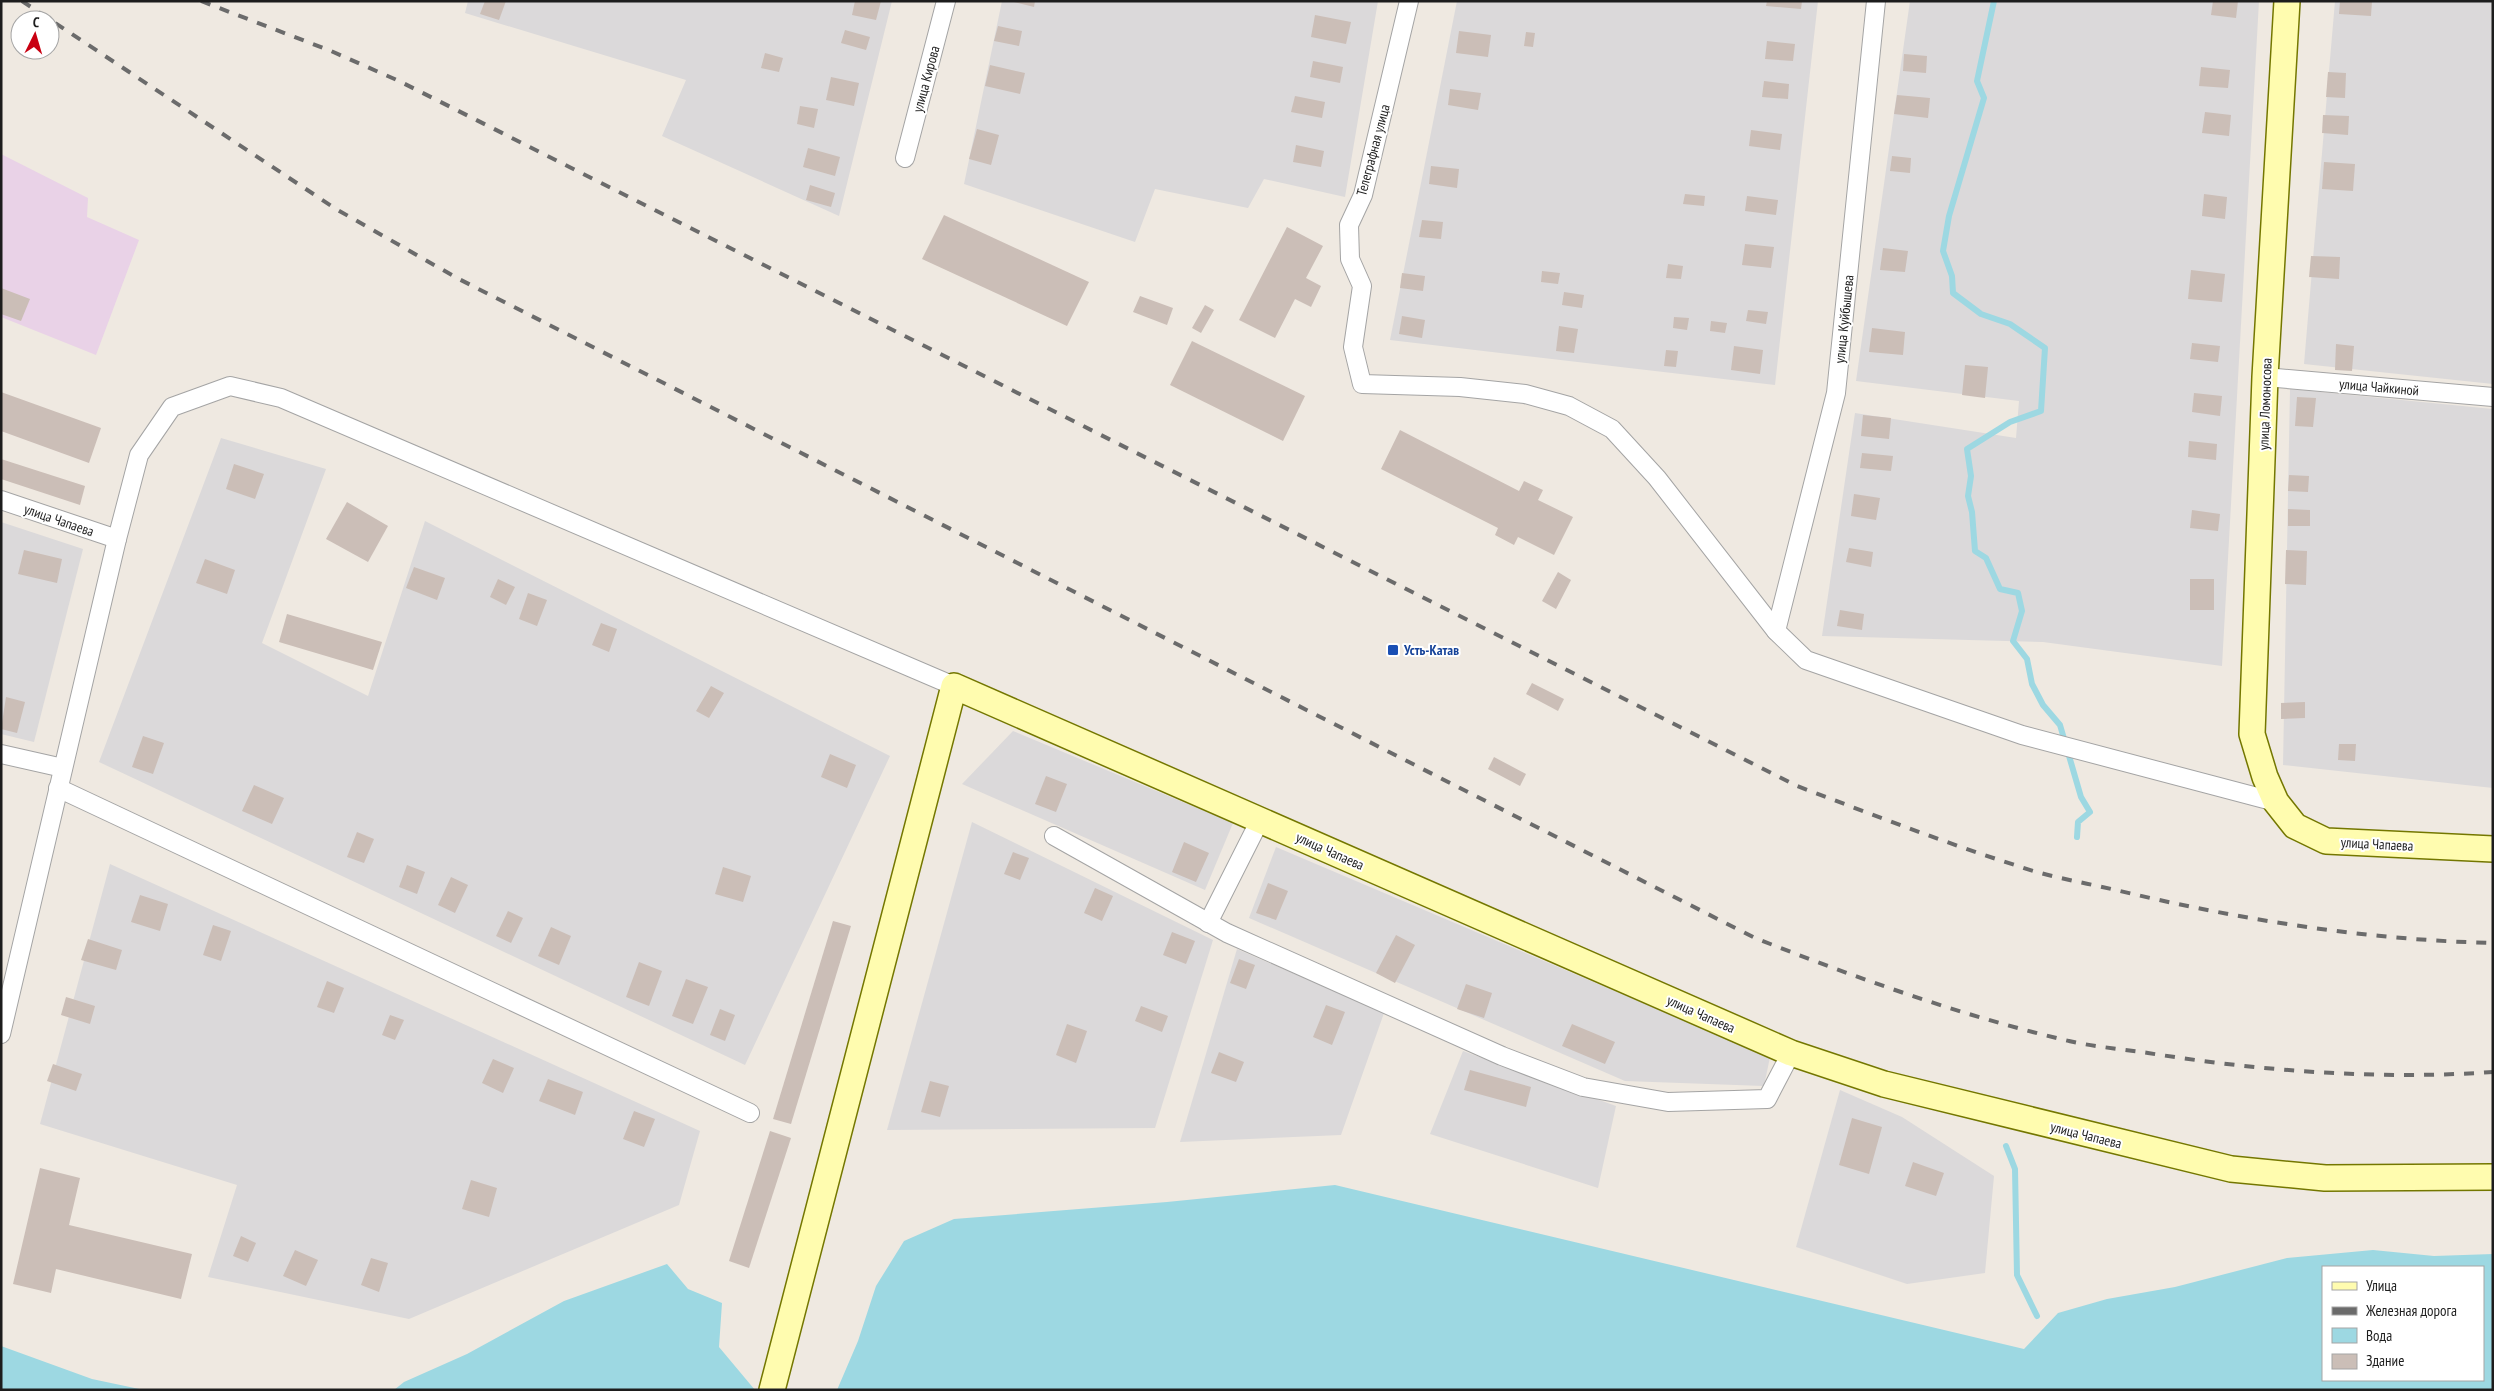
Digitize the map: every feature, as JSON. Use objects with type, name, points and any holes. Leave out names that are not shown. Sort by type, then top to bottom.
[{"type":"main road","name":"улица Ломоносова","points":[[2276,802],[2265,777],[2252,734],[2265,377],[2287,1]]},
{"type":"main road","name":"улица Чапаева","points":[[954,686],[1791,1053],[1884,1084],[2231,1169],[2325,1178],[2493,1178]]},
{"type":"main road","points":[[772,1390],[954,686]]},
{"type":"main road","name":"улица Чапаева","points":[[2276,802],[2295,826],[2326,841],[2493,849]]},
{"type":"street","name":"улица Кирова","points":[[905,158],[946,1]]},
{"type":"street","name":"Телеграфная улица","points":[[1409,1],[1363,195],[1349,225],[1350,259],[1362,286],[1353,347],[1362,384],[1460,387],[1525,394],[1569,406],[1612,429],[1657,478],[1776,631]]},
{"type":"street","name":"улица Куйбышева","points":[[1776,631],[1836,393],[1876,1]]},
{"type":"street","name":"улица Чайкиной","points":[[2265,377],[2493,397]]},
{"type":"street","points":[[1,1034],[117,539],[139,455],[172,407],[230,386],[281,398],[954,686]]},
{"type":"street","name":"улица Чапаева","points":[[1,500],[117,539]]},
{"type":"street","points":[[1776,631],[1806,660],[2022,735],[2276,802]]},
{"type":"street","points":[[1,754],[63,768]]},
{"type":"street","points":[[58,788],[750,1113]]},
{"type":"street","points":[[1208,923],[1260,820]]},
{"type":"street","points":[[1054,836],[1226,934],[1502,1056],[1583,1087],[1668,1102],[1767,1098],[1791,1053]]},
{"type":"shaded area","points":[[468,1],[892,1],[839,216],[662,136],[686,80],[465,13]]},
{"type":"shaded area","points":[[1002,1],[1378,1],[1345,197],[1264,179],[1248,208],[1155,189],[1135,242],[964,184]]},
{"type":"shaded area","points":[[1457,1],[1818,1],[1775,385],[1390,340]]},
{"type":"shaded area","points":[[1910,1],[2259,1],[2222,666],[2043,642],[1822,636],[1855,413],[2016,438],[2019,401],[1856,381]]},
{"type":"shaded area","points":[[2335,1],[2493,1],[2493,384],[2304,364]]},
{"type":"shaded area","points":[[1,154],[88,198],[87,217],[139,240],[96,355],[1,317]]},
{"type":"shaded area","points":[[2290,389],[2493,409],[2493,788],[2283,765]]},
{"type":"shaded area","points":[[221,438],[326,469],[262,643],[368,696],[425,521],[890,756],[745,1065],[99,762]]},
{"type":"shaded area","points":[[1,522],[83,549],[34,742],[1,734]]},
{"type":"shaded area","points":[[1013,731],[1233,823],[1205,890],[962,784]]},
{"type":"shaded area","points":[[972,822],[1213,940],[1155,1128],[887,1130]]},
{"type":"shaded area","points":[[1276,847],[1770,1057],[1764,1086],[1625,1081],[1249,918]]},
{"type":"shaded area","points":[[110,864],[700,1131],[679,1205],[409,1319],[208,1277],[237,1185],[40,1124]]},
{"type":"shaded area","points":[[1237,949],[1384,1013],[1341,1135],[1180,1142]]},
{"type":"shaded area","points":[[1463,1051],[1616,1106],[1598,1188],[1430,1134]]},
{"type":"shaded area","points":[[1840,1090],[1902,1117],[1994,1176],[1985,1273],[1907,1284],[1796,1247]]},
{"type":"water","points":[[1335,1185],[2024,1349],[2058,1313],[2107,1299],[2175,1287],[2287,1258],[2373,1250],[2434,1256],[2493,1254],[2493,1390],[837,1390],[858,1341],[876,1286],[904,1241],[954,1219],[1167,1202]]},
{"type":"water","points":[[667,1264],[688,1289],[722,1303],[719,1347],[755,1390],[394,1390],[404,1382],[467,1354],[564,1301]]},
{"type":"water","points":[[1,1346],[92,1379],[144,1390],[1,1390]]},
{"type":"building","points":[[485,1],[506,1],[499,20],[480,14]]},
{"type":"building","points":[[855,1],[881,1],[876,20],[852,15]]},
{"type":"building","points":[[1010,1],[1035,1],[1034,7]]},
{"type":"building","points":[[1767,1],[1802,1],[1801,9],[1766,6]]},
{"type":"building","points":[[2213,1],[2238,1],[2236,18],[2211,15]]},
{"type":"building","points":[[2340,1],[2372,1],[2371,16],[2339,14]]},
{"type":"building","points":[[1315,15],[1351,22],[1346,44],[1311,37]]},
{"type":"building","points":[[998,26],[1022,31],[1019,46],[994,41]]},
{"type":"building","points":[[845,30],[870,37],[866,50],[841,43]]},
{"type":"building","points":[[1459,31],[1491,35],[1488,57],[1456,53]]},
{"type":"building","points":[[1526,32],[1535,33],[1533,47],[1524,46]]},
{"type":"building","points":[[1767,41],[1795,44],[1793,61],[1765,59]]},
{"type":"building","points":[[765,53],[783,58],[779,72],[761,68]]},
{"type":"building","points":[[1904,54],[1927,56],[1926,73],[1903,71]]},
{"type":"building","points":[[1313,61],[1343,67],[1340,83],[1310,77]]},
{"type":"building","points":[[990,65],[1025,73],[1020,94],[985,86]]},
{"type":"building","points":[[2201,67],[2230,70],[2228,88],[2199,86]]},
{"type":"building","points":[[2328,72],[2346,73],[2345,98],[2326,97]]},
{"type":"building","points":[[831,77],[859,83],[854,106],[826,100]]},
{"type":"building","points":[[1764,81],[1789,84],[1788,99],[1762,97]]},
{"type":"building","points":[[1450,89],[1481,93],[1478,110],[1448,105]]},
{"type":"building","points":[[1897,95],[1930,98],[1928,118],[1894,114]]},
{"type":"building","points":[[1295,96],[1325,102],[1322,118],[1291,112]]},
{"type":"building","points":[[800,106],[818,109],[814,128],[797,124]]},
{"type":"building","points":[[2205,112],[2231,115],[2229,136],[2202,133]]},
{"type":"building","points":[[2323,115],[2349,116],[2348,135],[2322,133]]},
{"type":"building","points":[[977,129],[999,135],[991,165],[969,159]]},
{"type":"building","points":[[1751,130],[1782,134],[1780,150],[1749,146]]},
{"type":"building","points":[[1296,145],[1324,151],[1321,167],[1293,162]]},
{"type":"building","points":[[808,148],[840,157],[835,176],[803,167]]},
{"type":"building","points":[[1892,156],[1911,158],[1910,173],[1890,171]]},
{"type":"building","points":[[2324,162],[2355,164],[2353,191],[2322,189]]},
{"type":"building","points":[[1431,166],[1459,169],[1457,188],[1429,184]]},
{"type":"building","points":[[810,185],[835,193],[831,207],[806,200]]},
{"type":"building","points":[[1685,194],[1705,196],[1704,206],[1683,204]]},
{"type":"building","points":[[2204,194],[2227,197],[2225,219],[2202,216]]},
{"type":"building","points":[[1747,196],[1778,200],[1776,215],[1745,211]]},
{"type":"building","points":[[944,215],[1089,282],[1067,326],[922,259]]},
{"type":"building","points":[[1422,220],[1443,222],[1441,239],[1419,237]]},
{"type":"building","points":[[1287,227],[1323,246],[1306,278],[1321,286],[1311,307],[1295,299],[1275,338],[1239,320]]},
{"type":"building","points":[[1745,244],[1774,247],[1771,268],[1742,265]]},
{"type":"building","points":[[1883,248],[1908,251],[1905,272],[1880,270]]},
{"type":"building","points":[[2311,256],[2340,257],[2339,279],[2309,277]]},
{"type":"building","points":[[1668,264],[1683,266],[1681,279],[1666,278]]},
{"type":"building","points":[[2191,270],[2225,274],[2222,302],[2188,299]]},
{"type":"building","points":[[1542,271],[1560,273],[1558,284],[1541,282]]},
{"type":"building","points":[[1402,273],[1425,276],[1423,291],[1400,288]]},
{"type":"building","points":[[1,288],[30,299],[21,321],[1,314]]},
{"type":"building","points":[[1564,292],[1584,295],[1582,308],[1562,305]]},
{"type":"building","points":[[1140,296],[1173,308],[1167,325],[1133,312]]},
{"type":"building","points":[[1205,305],[1214,310],[1201,333],[1192,328]]},
{"type":"building","points":[[1748,310],[1768,312],[1766,324],[1746,321]]},
{"type":"building","points":[[1402,316],[1425,320],[1422,338],[1399,334]]},
{"type":"building","points":[[1674,317],[1689,318],[1687,330],[1673,328]]},
{"type":"building","points":[[1711,321],[1727,323],[1725,333],[1710,331]]},
{"type":"building","points":[[1559,326],[1578,329],[1574,353],[1556,351]]},
{"type":"building","points":[[1872,328],[1905,332],[1903,355],[1869,352]]},
{"type":"building","points":[[1192,341],[1305,396],[1283,441],[1170,385]]},
{"type":"building","points":[[2192,343],[2220,346],[2218,362],[2190,359]]},
{"type":"building","points":[[2336,344],[2354,346],[2352,371],[2335,370]]},
{"type":"building","points":[[1734,346],[1763,350],[1760,374],[1731,370]]},
{"type":"building","points":[[1666,350],[1678,351],[1676,367],[1664,366]]},
{"type":"building","points":[[1965,365],[1988,367],[1985,398],[1962,395]]},
{"type":"building","points":[[1,392],[101,428],[89,463],[1,431]]},
{"type":"building","points":[[2194,393],[2222,396],[2220,416],[2192,412]]},
{"type":"building","points":[[2297,397],[2316,398],[2313,427],[2295,426]]},
{"type":"building","points":[[1863,415],[1891,418],[1889,439],[1861,436]]},
{"type":"building","points":[[1400,430],[1519,491],[1524,481],[1543,490],[1538,500],[1573,517],[1554,555],[1518,537],[1514,545],[1495,535],[1498,528],[1381,469]]},
{"type":"building","points":[[2189,441],[2217,444],[2216,460],[2188,457]]},
{"type":"building","points":[[1862,453],[1893,456],[1891,471],[1860,468]]},
{"type":"building","points":[[1,459],[85,486],[80,505],[1,479]]},
{"type":"building","points":[[234,464],[264,474],[255,499],[226,489]]},
{"type":"building","points":[[2289,475],[2309,476],[2308,492],[2288,491]]},
{"type":"building","points":[[1854,494],[1880,498],[1876,520],[1851,516]]},
{"type":"building","points":[[347,502],[388,526],[368,562],[326,539]]},
{"type":"building","points":[[2288,509],[2310,510],[2310,526],[2288,526]]},
{"type":"building","points":[[2192,510],[2220,514],[2218,531],[2190,528]]},
{"type":"building","points":[[1849,548],[1873,552],[1871,567],[1846,562]]},
{"type":"building","points":[[24,550],[62,559],[57,583],[18,574]]},
{"type":"building","points":[[2286,550],[2307,551],[2306,585],[2285,584]]},
{"type":"building","points":[[205,559],[235,570],[227,594],[196,583]]},
{"type":"building","points":[[414,567],[445,578],[437,600],[406,588]]},
{"type":"building","points":[[1558,572],[1571,580],[1556,609],[1542,601]]},
{"type":"building","points":[[498,579],[515,587],[506,605],[490,597]]},
{"type":"building","points":[[2190,579],[2214,579],[2214,610],[2190,610]]},
{"type":"building","points":[[528,593],[547,600],[537,626],[519,619]]},
{"type":"building","points":[[1840,610],[1864,614],[1862,630],[1837,626]]},
{"type":"building","points":[[287,614],[382,642],[373,670],[279,642]]},
{"type":"building","points":[[601,623],[617,629],[609,652],[592,645]]},
{"type":"building","points":[[1532,683],[1564,699],[1558,711],[1526,694]]},
{"type":"building","points":[[711,686],[724,693],[709,718],[696,711]]},
{"type":"building","points":[[6,697],[25,702],[17,733],[1,729]]},
{"type":"building","points":[[2305,702],[2305,718],[2281,719],[2281,703]]},
{"type":"building","points":[[143,736],[164,743],[153,774],[132,767]]},
{"type":"building","points":[[2339,744],[2356,744],[2355,761],[2338,760]]},
{"type":"building","points":[[830,754],[856,765],[847,788],[821,777]]},
{"type":"building","points":[[1494,757],[1526,774],[1520,786],[1488,769]]},
{"type":"building","points":[[1046,776],[1067,784],[1056,812],[1035,804]]},
{"type":"building","points":[[254,785],[284,798],[272,824],[242,811]]},
{"type":"building","points":[[357,832],[374,839],[364,863],[347,857]]},
{"type":"building","points":[[1184,842],[1209,853],[1196,882],[1172,872]]},
{"type":"building","points":[[1013,852],[1029,858],[1020,880],[1004,874]]},
{"type":"building","points":[[407,865],[425,872],[417,894],[399,887]]},
{"type":"building","points":[[723,867],[751,876],[743,902],[715,894]]},
{"type":"building","points":[[451,877],[468,885],[455,913],[438,905]]},
{"type":"building","points":[[1268,883],[1288,891],[1276,920],[1256,913]]},
{"type":"building","points":[[1095,888],[1113,896],[1102,921],[1084,913]]},
{"type":"building","points":[[140,895],[168,904],[160,931],[131,922]]},
{"type":"building","points":[[508,911],[523,918],[511,943],[496,936]]},
{"type":"building","points":[[833,921],[851,926],[791,1124],[773,1119]]},
{"type":"building","points":[[213,925],[231,931],[221,961],[203,955]]},
{"type":"building","points":[[551,927],[571,936],[559,965],[538,956]]},
{"type":"building","points":[[1172,932],[1195,941],[1186,964],[1163,955]]},
{"type":"building","points":[[1396,935],[1415,945],[1395,983],[1376,973]]},
{"type":"building","points":[[88,939],[122,950],[116,970],[81,960]]},
{"type":"building","points":[[1239,959],[1255,965],[1246,989],[1230,983]]},
{"type":"building","points":[[639,962],[662,971],[649,1006],[626,997]]},
{"type":"building","points":[[686,979],[708,987],[693,1024],[672,1016]]},
{"type":"building","points":[[327,981],[344,988],[334,1013],[317,1007]]},
{"type":"building","points":[[1466,984],[1492,993],[1484,1018],[1457,1009]]},
{"type":"building","points":[[66,997],[95,1006],[90,1024],[61,1015]]},
{"type":"building","points":[[1326,1005],[1345,1012],[1332,1045],[1313,1037]]},
{"type":"building","points":[[1141,1006],[1168,1016],[1162,1032],[1135,1021]]},
{"type":"building","points":[[720,1009],[735,1015],[725,1041],[710,1035]]},
{"type":"building","points":[[390,1015],[404,1020],[395,1040],[382,1035]]},
{"type":"building","points":[[1067,1024],[1087,1031],[1076,1063],[1056,1055]]},
{"type":"building","points":[[1572,1024],[1615,1042],[1605,1064],[1562,1046]]},
{"type":"building","points":[[1219,1052],[1244,1062],[1236,1082],[1211,1073]]},
{"type":"building","points":[[493,1059],[514,1068],[503,1093],[482,1083]]},
{"type":"building","points":[[53,1064],[82,1074],[76,1091],[47,1081]]},
{"type":"building","points":[[1470,1070],[1531,1087],[1526,1107],[1464,1090]]},
{"type":"building","points":[[548,1079],[583,1092],[575,1115],[539,1101]]},
{"type":"building","points":[[930,1081],[949,1086],[940,1117],[921,1112]]},
{"type":"building","points":[[634,1111],[655,1119],[644,1147],[623,1139]]},
{"type":"building","points":[[1852,1118],[1882,1127],[1869,1174],[1839,1165]]},
{"type":"building","points":[[770,1131],[791,1138],[749,1268],[729,1261]]},
{"type":"building","points":[[1913,1162],[1944,1173],[1936,1196],[1905,1186]]},
{"type":"building","points":[[40,1168],[80,1178],[69,1225],[192,1254],[181,1299],[56,1269],[51,1293],[13,1284]]},
{"type":"building","points":[[471,1180],[497,1188],[489,1217],[462,1209]]},
{"type":"building","points":[[241,1236],[256,1243],[248,1262],[233,1256]]},
{"type":"building","points":[[295,1250],[318,1260],[306,1286],[283,1276]]},
{"type":"building","points":[[371,1258],[388,1263],[379,1292],[361,1285]]},
{"type":"waterway","points":[[1994,1],[1977,81],[1984,98],[1949,216],[1943,251],[1952,276],[1953,293],[1981,314],[2010,324],[2045,348],[2041,411],[2010,422],[1967,449],[1971,476],[1968,496],[1972,512],[1975,551],[1986,558],[2000,589],[2018,593],[2022,611],[2013,641],[2027,659],[2032,684],[2043,705],[2060,725],[2081,797],[2090,812],[2078,822],[2077,837]]},
{"type":"waterway","points":[[2006,1146],[2015,1169],[2017,1275],[2037,1316]]},
{"type":"railway","points":[[22,1],[336,209],[457,278],[1755,938],[1871,982],[1950,1008],[2029,1031],[2079,1043],[2233,1065],[2276,1069],[2406,1075],[2493,1072]]},
{"type":"railway","points":[[201,1],[331,51],[399,81],[1797,786],[1964,848],[2033,871],[2070,880],[2212,911],[2305,927],[2399,938],[2493,943]]},
{"type":"place","name":"Усть-Катав","points":[[1393,650]]}]
